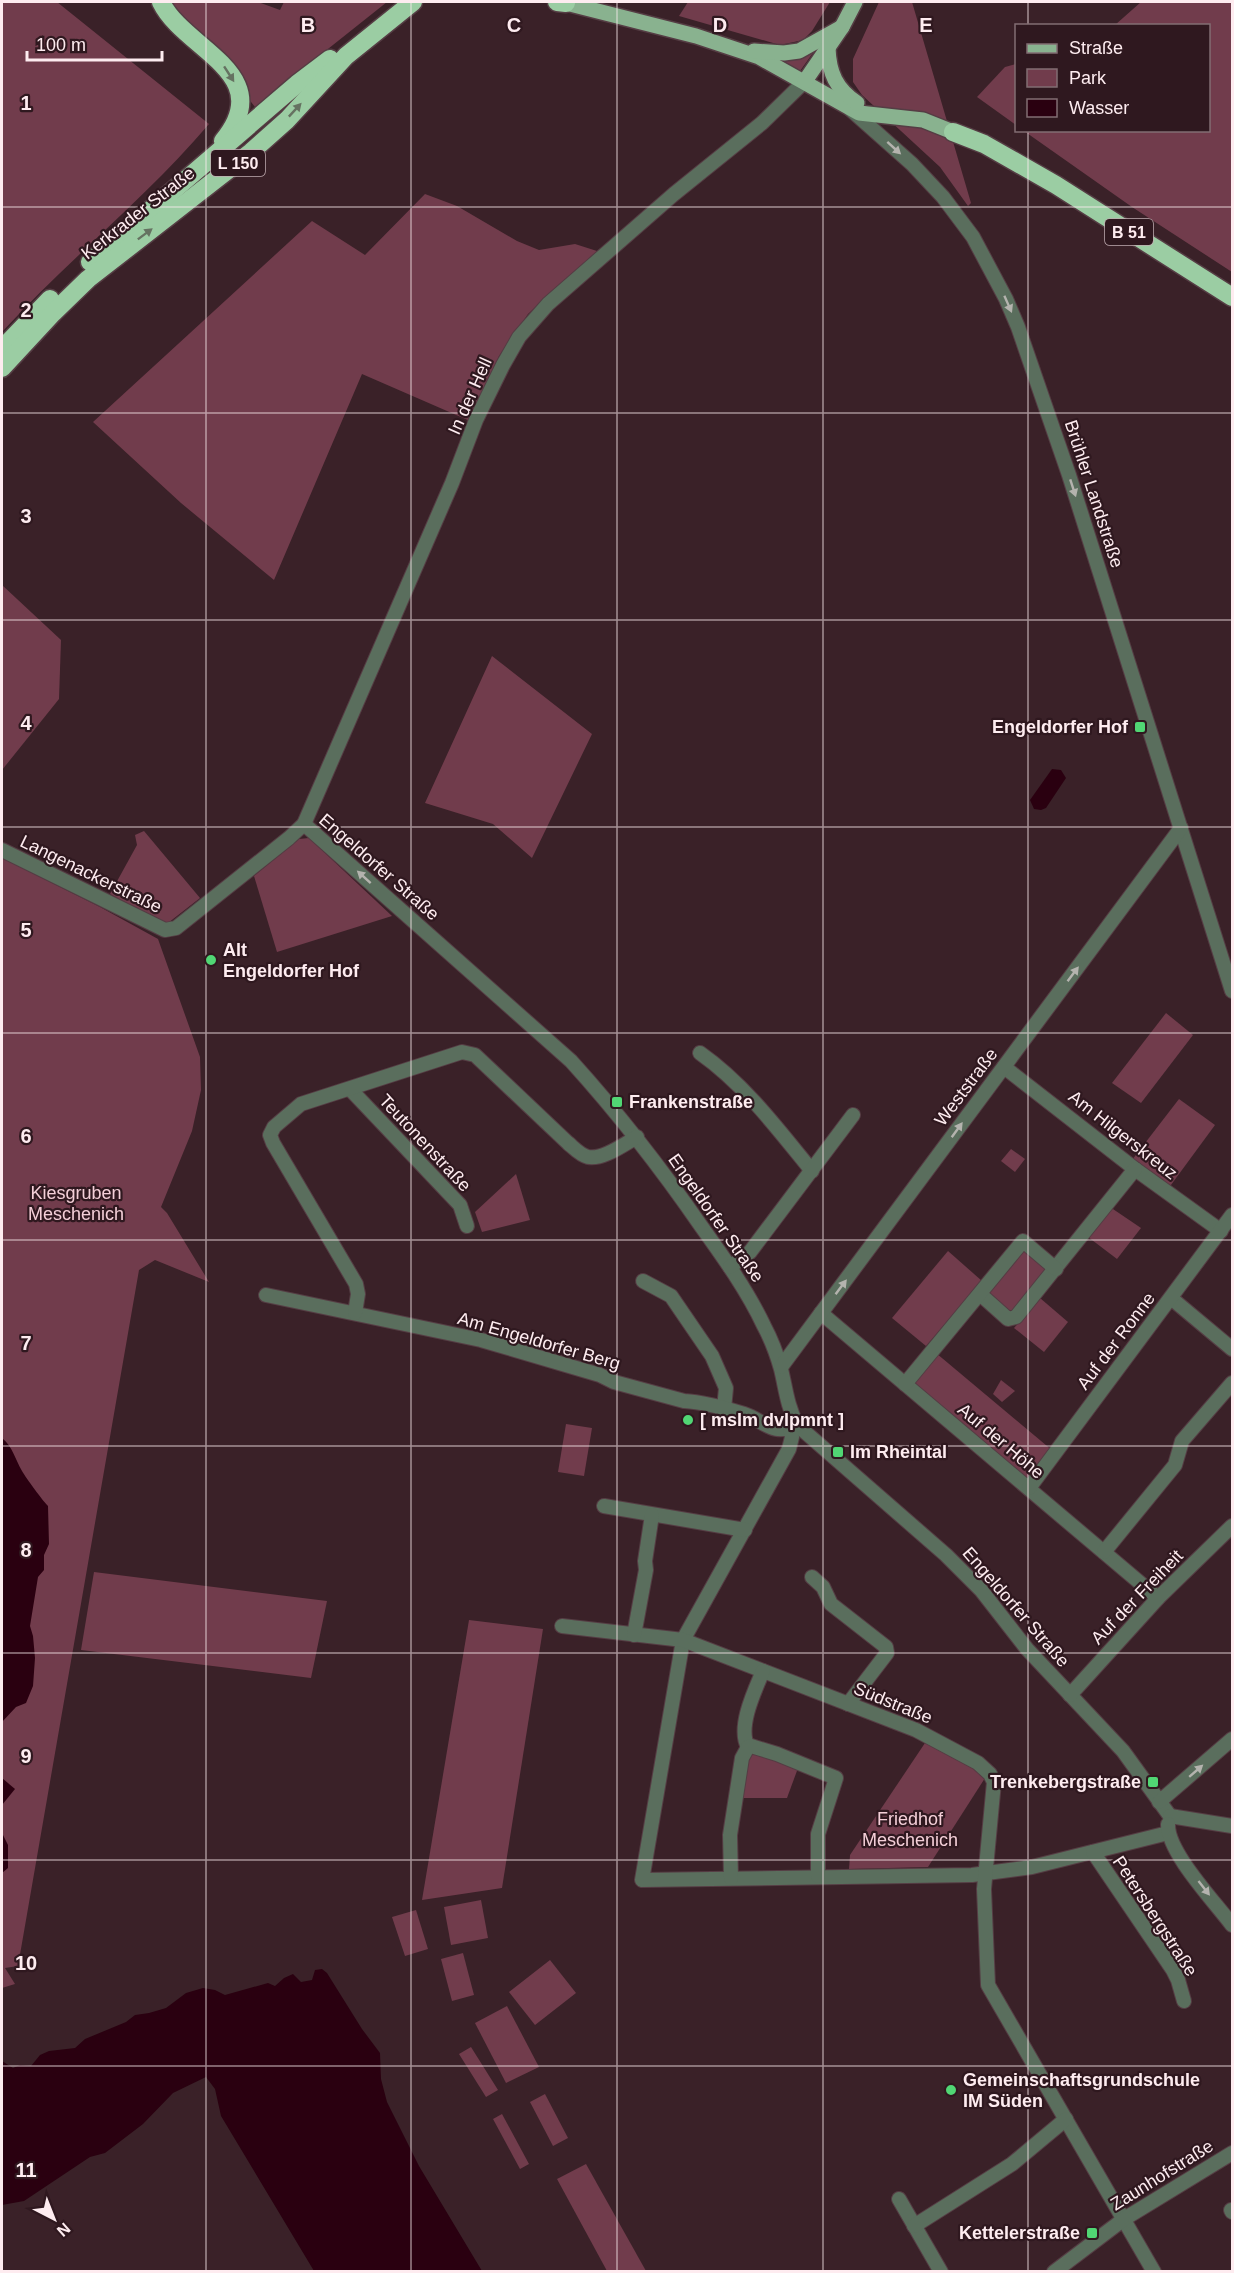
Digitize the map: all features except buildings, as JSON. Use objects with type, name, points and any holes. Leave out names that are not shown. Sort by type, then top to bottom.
[{"type":"highway","points":[[161,2],[175,22],[222,63],[239,94],[239,110],[233,128],[200,166]]},
{"type":"highway","name":"Kerkrader Straße","points":[[2,349],[69,280],[200,166],[297,84],[370,28],[412,2]]},
{"type":"highway","name":"Kerkrader Straße","points":[[2,368],[52,313],[88,279],[250,152],[287,120],[346,56],[412,2]]},
{"type":"highway","name":"B 51","points":[[953,132],[984,144],[1056,185],[1233,297]]},
{"type":"main road","name":"B 51","points":[[562,2],[696,36],[770,62],[805,81]]},
{"type":"main road","points":[[805,81],[842,27],[855,2]]},
{"type":"main road","points":[[742,51],[793,53],[808,48],[842,27]]},
{"type":"main road","points":[[828,48],[831,72],[836,84],[846,96],[878,116]]},
{"type":"main road","name":"Brühler Landstraße","points":[[805,81],[850,109]]},
{"type":"main road","name":"B 51","points":[[850,109],[878,116],[923,120],[953,132]]},
{"type":"street","name":"In der Hell","points":[[304,824],[452,483],[476,420],[519,337],[548,304],[674,194],[762,123],[805,81]]},
{"type":"street","name":"Brühler Landstraße","points":[[850,109],[927,179],[958,217],[994,274],[1018,327],[1108,599],[1233,991]]},
{"type":"street","name":"Engeldorfer Straße","points":[[165,930],[176,928],[290,838],[304,824],[571,1060],[637,1137],[730,1268],[766,1329],[781,1367],[794,1427],[946,1555],[981,1590],[1027,1649],[1123,1751],[1170,1816]]},
{"type":"street","name":"Weststraße","points":[[781,1367],[1181,828]]},
{"type":"street","name":"Langenackerstraße","points":[[2,850],[165,930]]},
{"type":"street","points":[[355,1313],[358,1294],[356,1284],[270,1135],[274,1127],[301,1104],[462,1052],[469,1052],[583,1155],[599,1156],[637,1137]]},
{"type":"street","points":[[700,1053],[721,1069],[772,1121],[812,1171]]},
{"type":"street","name":"Am Hilgerskreuz","points":[[1004,1067],[1135,1169],[1221,1231]]},
{"type":"street","name":"Teutonenstraße","points":[[350,1089],[460,1205],[467,1226]]},
{"type":"street","points":[[730,1268],[750,1251],[852,1115]]},
{"type":"street","points":[[980,1294],[1012,1319],[1056,1269],[1135,1169]]},
{"type":"street","name":"Auf der Ronne","points":[[1029,1488],[1233,1215]]},
{"type":"street","points":[[905,1384],[1023,1241],[1056,1269]]},
{"type":"street","points":[[643,1281],[671,1296],[712,1356],[726,1388],[724,1409]]},
{"type":"street","name":"Am Engeldorfer Berg","points":[[266,1295],[481,1340],[600,1375],[614,1382],[747,1415],[780,1430],[794,1427]]},
{"type":"street","points":[[1172,1298],[1233,1349]]},
{"type":"street","name":"Auf der Höhe","points":[[821,1313],[1158,1598]]},
{"type":"street","points":[[1104,1552],[1175,1465],[1182,1441],[1233,1383]]},
{"type":"street","points":[[794,1427],[789,1449],[683,1640],[642,1880],[985,1873],[1032,1867],[1168,1833]]},
{"type":"street","points":[[604,1506],[746,1530]]},
{"type":"street","points":[[634,1635],[646,1570],[645,1561],[652,1515]]},
{"type":"street","name":"Auf der Freiheit","points":[[1070,1695],[1158,1598],[1233,1526]]},
{"type":"street","points":[[812,1576],[823,1587],[831,1604],[886,1647],[887,1653],[848,1704]]},
{"type":"street","name":"Südstraße","points":[[562,1626],[683,1640],[916,1730],[968,1756],[990,1774],[994,1782],[985,1873]]},
{"type":"street","points":[[731,1878],[730,1835],[742,1758],[747,1747],[744,1736],[749,1707],[763,1671]]},
{"type":"street","points":[[1159,1802],[1233,1739]]},
{"type":"street","points":[[747,1747],[751,1746],[777,1754],[836,1778],[818,1834],[818,1876]]},
{"type":"street","points":[[1233,1840],[1230,1825],[1170,1816],[1168,1833],[1175,1851],[1233,1925]]},
{"type":"street","name":"Petersbergstraße","points":[[1093,1852],[1173,1970],[1179,1980],[1184,2001]]},
{"type":"street","points":[[985,1873],[988,1985],[1154,2271]]},
{"type":"street","points":[[914,2226],[1012,2164],[1066,2119]]},
{"type":"street","name":"Zaunhofstraße","points":[[1054,2271],[1124,2219],[1233,2153]]},
{"type":"street","points":[[899,2199],[941,2271]]},
{"type":"green space","points":[[2,2],[57,2],[209,124],[159,178],[2,332]]},
{"type":"green space","points":[[170,2],[258,2],[280,10],[284,2],[387,2],[255,107],[227,57],[177,14]]},
{"type":"green space","points":[[688,2],[830,2],[812,31],[803,40],[780,45],[679,16]]},
{"type":"green space","points":[[879,2],[912,2],[971,203],[968,206],[940,167],[862,95],[853,82],[853,59]]},
{"type":"green space","points":[[1141,2],[1232,2],[1232,272],[1132,207],[1025,132],[1210,132],[1210,24],[1116,24]]},
{"type":"green space","points":[[815,50],[800,71],[774,57]]},
{"type":"green space","points":[[1015,64],[1015,124],[977,97],[1005,67]]},
{"type":"green space","points":[[425,194],[457,206],[517,241],[539,250],[575,244],[597,251],[528,314],[499,356],[470,421],[362,374],[274,580],[181,503],[93,422],[312,221],[365,255]]},
{"type":"green space","points":[[2,585],[61,640],[59,699],[2,770]]},
{"type":"green space","points":[[492,656],[592,734],[532,858],[493,824],[425,803]]},
{"type":"green space","points":[[144,831],[200,898],[168,923],[110,894],[137,845],[135,835]]},
{"type":"green space","points":[[309,838],[392,916],[277,952],[254,876],[299,839]]},
{"type":"green space","name":"Kiesgruben Meschenich","points":[[2,858],[158,939],[200,1057],[201,1090],[192,1131],[161,1207],[167,1213],[209,1282],[155,1260],[139,1270],[18,1966],[5,1968],[15,1984],[2,1988]]},
{"type":"green space","points":[[1166,1013],[1193,1035],[1141,1103],[1112,1083]]},
{"type":"green space","points":[[1179,1099],[1215,1125],[1168,1189],[1132,1160]]},
{"type":"green space","points":[[1011,1149],[1025,1159],[1015,1172],[1001,1161]]},
{"type":"green space","points":[[516,1174],[530,1220],[482,1232],[475,1212]]},
{"type":"green space","points":[[1110,1207],[1141,1228],[1117,1259],[1088,1237]]},
{"type":"green space","points":[[948,1251],[982,1281],[926,1346],[892,1318]]},
{"type":"green space","points":[[1023,1251],[1028,1251],[1047,1269],[1014,1310],[1008,1310],[990,1295],[989,1290]]},
{"type":"green space","points":[[1040,1298],[1068,1322],[1044,1352],[1014,1328]]},
{"type":"green space","points":[[936,1353],[1053,1451],[1032,1477],[1026,1479],[915,1388],[913,1380]]},
{"type":"green space","points":[[1001,1380],[1015,1391],[1002,1402],[993,1394]]},
{"type":"green space","points":[[566,1424],[592,1428],[584,1476],[558,1472]]},
{"type":"green space","points":[[94,1572],[327,1601],[311,1678],[81,1650]]},
{"type":"green space","points":[[469,1620],[543,1629],[502,1888],[422,1900]]},
{"type":"green space","name":"Friedhof Meschenich","points":[[927,1740],[966,1761],[985,1778],[928,1867],[849,1869],[850,1855]]},
{"type":"green space","points":[[755,1753],[798,1768],[787,1798],[742,1798],[748,1758]]},
{"type":"green space","points":[[481,1900],[488,1938],[451,1945],[444,1907]]},
{"type":"green space","points":[[416,1910],[428,1949],[405,1956],[392,1917]]},
{"type":"green space","points":[[463,1953],[474,1995],[452,2001],[441,1959]]},
{"type":"green space","points":[[550,1960],[576,1993],[535,2025],[509,1992]]},
{"type":"green space","points":[[507,2006],[539,2067],[506,2083],[475,2023]]},
{"type":"green space","points":[[471,2047],[498,2090],[486,2097],[459,2054]]},
{"type":"green space","points":[[545,2094],[568,2138],[553,2146],[530,2102]]},
{"type":"green space","points":[[502,2114],[529,2164],[520,2169],[493,2119]]},
{"type":"green space","points":[[586,2164],[646,2271],[607,2271],[557,2179]]},
{"type":"water","points":[[1052,769],[1061,770],[1066,778],[1046,808],[1034,809],[1030,800]]},
{"type":"water","points":[[2,1438],[11,1449],[24,1474],[48,1506],[49,1544],[44,1555],[44,1570],[38,1577],[30,1626],[35,1658],[33,1686],[26,1703],[16,1707],[2,1722]]},
{"type":"water","points":[[2,1778],[15,1789],[2,1805]]},
{"type":"water","points":[[2,1833],[8,1845],[8,1868],[2,1873]]},
{"type":"water","points":[[322,1969],[327,1973],[380,2053],[381,2079],[387,2102],[419,2166],[482,2271],[314,2271],[221,2116],[215,2089],[206,2077],[173,2093],[143,2124],[105,2153],[90,2157],[24,2201],[2,2205],[2,2061],[13,2068],[20,2065],[31,2066],[40,2055],[49,2051],[75,2048],[85,2039],[126,2022],[135,2015],[166,2008],[186,1993],[203,1988],[225,1995],[268,1983],[275,1986],[293,1974],[301,1982],[312,1980],[315,1970]]},
{"type":"place","name":"Engeldorfer Hof","points":[[1140,727]]},
{"type":"place","name":"Alt Engeldorfer Hof","points":[[211,960]]},
{"type":"place","name":"Frankenstraße","points":[[617,1102]]},
{"type":"place","name":"[ mslm dvlpmnt ]","points":[[688,1420]]},
{"type":"place","name":"Im Rheintal","points":[[838,1452]]},
{"type":"place","name":"Trenkebergstraße","points":[[1153,1782]]},
{"type":"place","name":"Gemeinschaftsgrundschule IM Süden","points":[[951,2090]]},
{"type":"place","name":"Kettelerstraße","points":[[1092,2233]]}]
